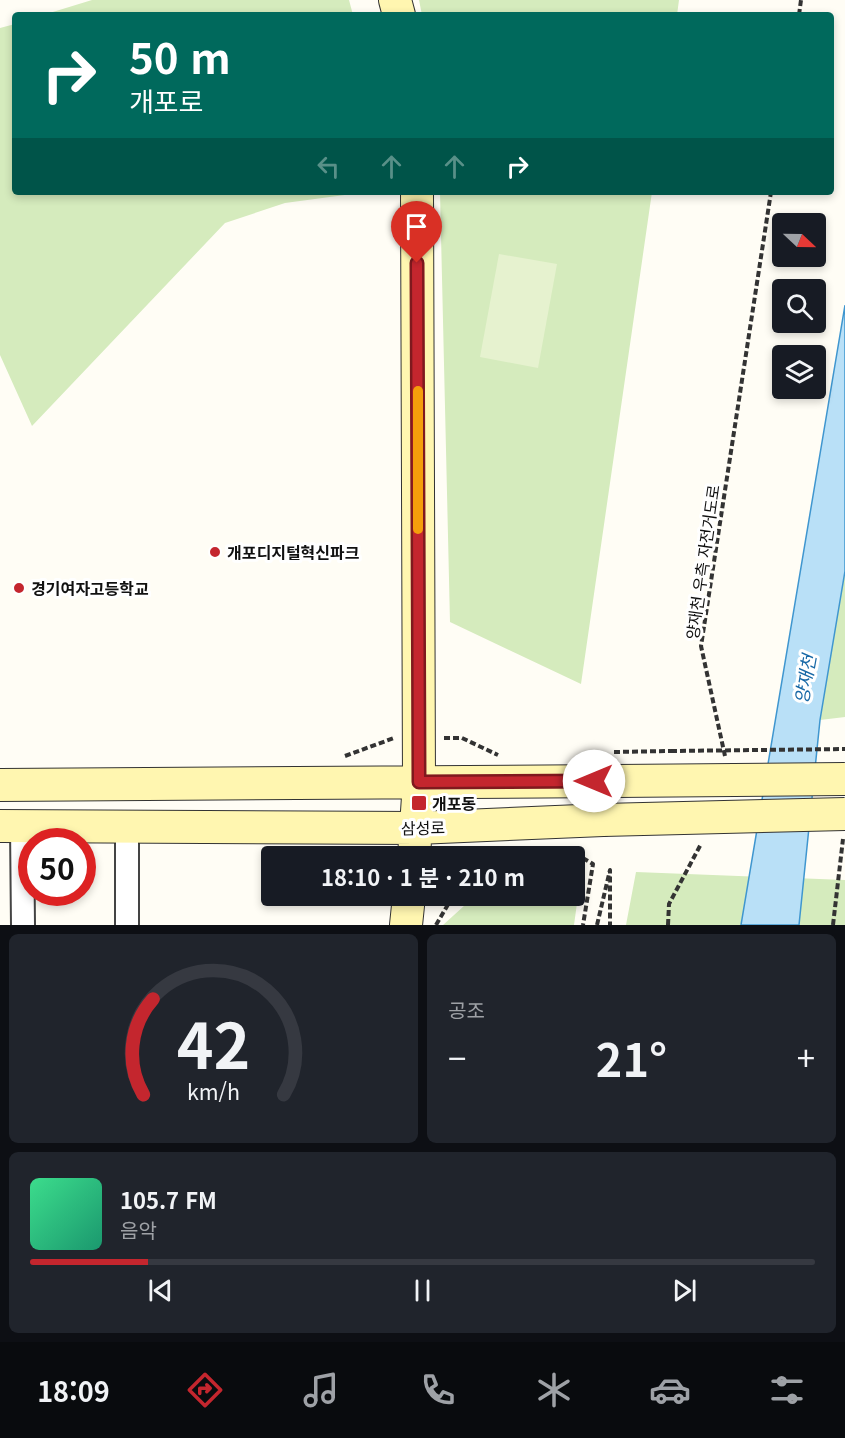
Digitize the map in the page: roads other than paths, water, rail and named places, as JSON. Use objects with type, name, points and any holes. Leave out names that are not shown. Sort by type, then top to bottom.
[{"type":"main road","points":[[416,842],[419,782],[417,195]]},
{"type":"main road","points":[[0,785],[845,779]]},
{"type":"main road","name":"삼성로","points":[[11,826],[127,825],[416,842],[603,820],[845,814]]},
{"type":"main road","points":[[406,925],[408,906]]},
{"type":"street","points":[[127,825],[127,925]]},
{"type":"street","points":[[11,826],[23,925]]},
{"type":"water","name":"양재천","points":[[845,305],[845,571],[820,720],[799,925],[741,925]]},
{"type":"place","name":"개포디지털혁신파크","points":[[215,552]]},
{"type":"place","name":"경기여자고등학교","points":[[19,588]]},
{"type":"place","name":"개포동","points":[[419,803]]}]
